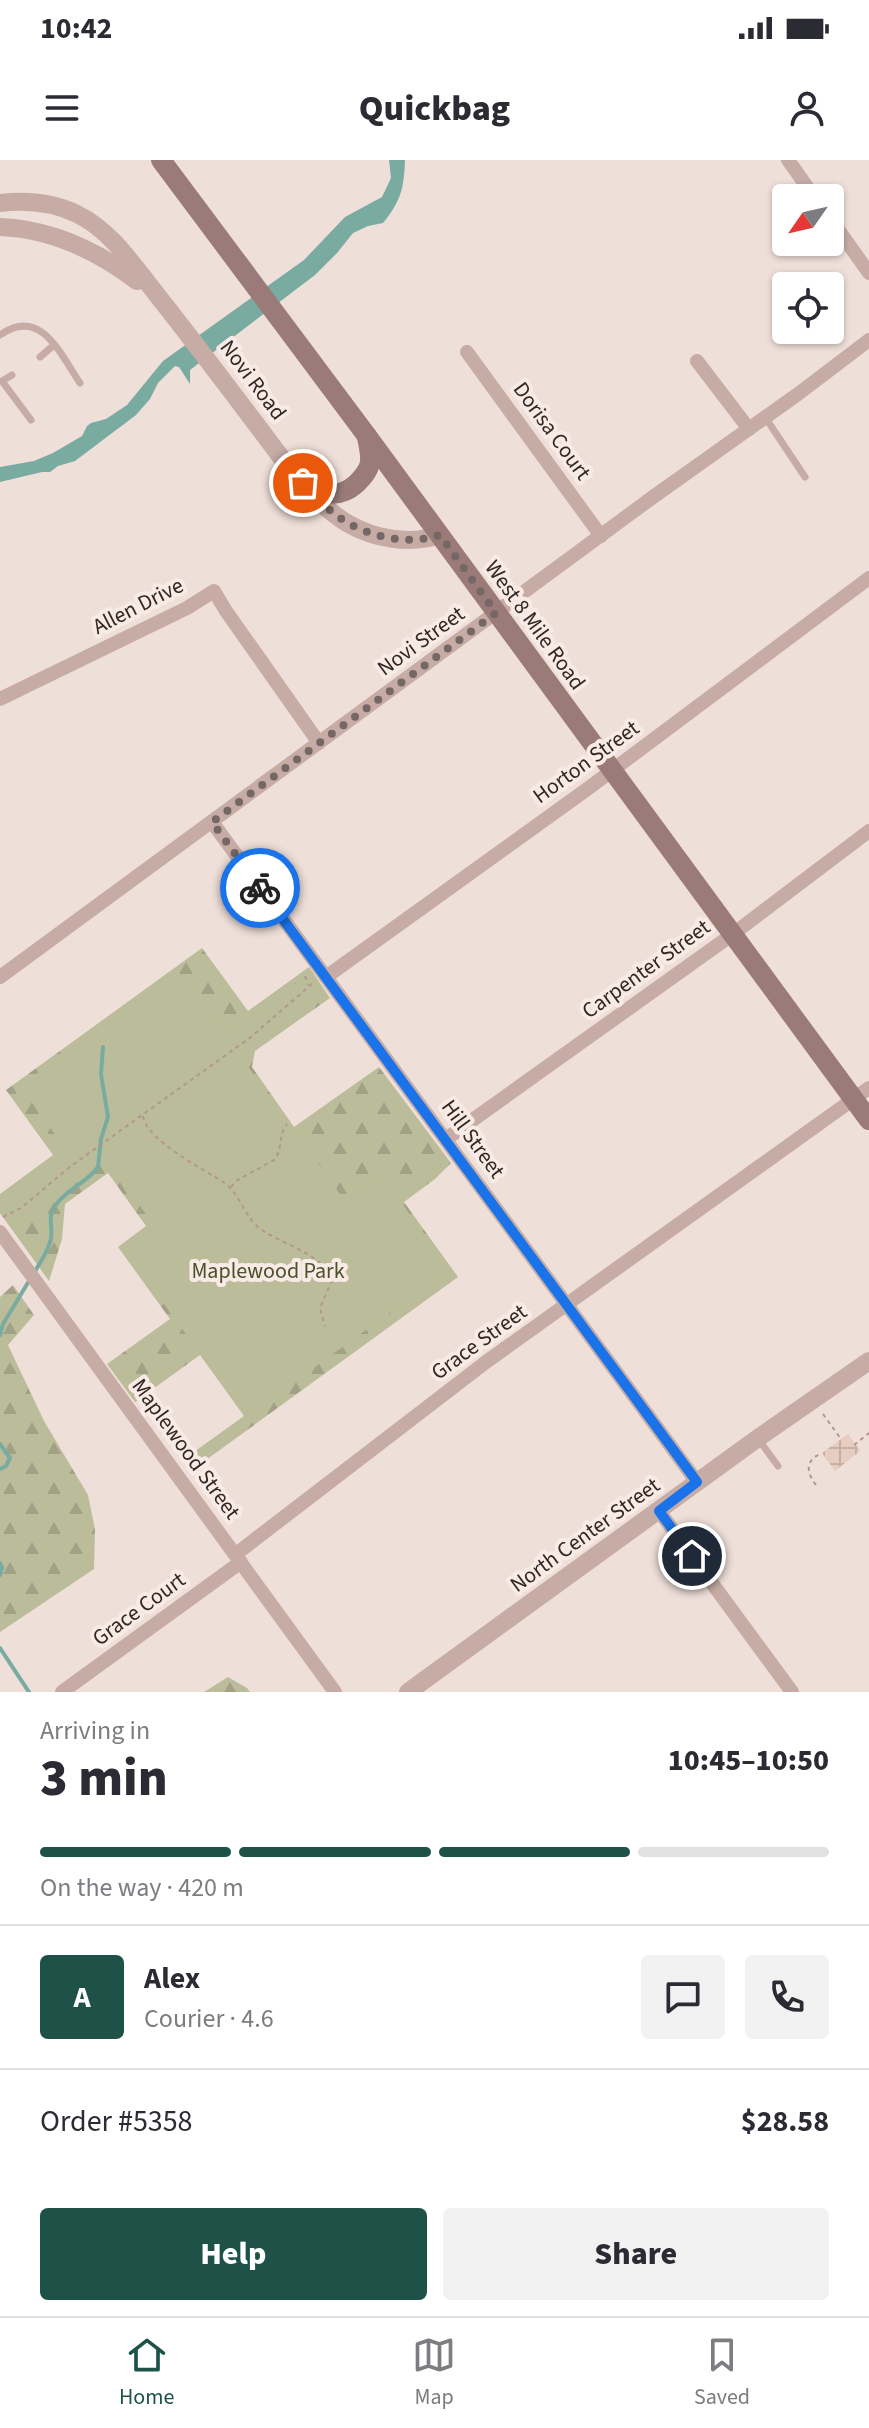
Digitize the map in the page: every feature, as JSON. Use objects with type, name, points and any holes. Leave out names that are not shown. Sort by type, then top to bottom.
[{"type":"main road","name":"West 8 Mile Road","points":[[166,167],[733,934],[861,1093],[869,1120]]},
{"type":"main road","points":[[303,483],[323,493],[338,495],[352,488],[364,477],[370,462],[367,436]]},
{"type":"street","points":[[788,160],[805,184]]},
{"type":"street","name":"Novi Road","points":[[0,203],[41,202],[78,214],[107,235],[303,483],[348,524],[373,534],[408,541],[440,535]]},
{"type":"street","name":"Novi Road","points":[[0,227],[42,231],[76,243],[159,297]]},
{"type":"street","points":[[844,238],[869,273]]},
{"type":"street","name":"Novi Street","points":[[0,977],[869,340]]},
{"type":"street","name":"Dorisa Court","points":[[467,352],[601,536]]},
{"type":"street","points":[[697,361],[749,429]]},
{"type":"street","name":"Horton Street","points":[[326,977],[612,770],[869,578]]},
{"type":"street","name":"Allen Drive","points":[[0,699],[187,608],[214,591],[319,743]]},
{"type":"street","name":"Hill Street","points":[[212,822],[697,1482]]},
{"type":"street","name":"Carpenter Street","points":[[446,1139],[733,934],[869,831]]},
{"type":"street","name":"Grace Street","points":[[239,1558],[486,1362],[861,1093]]},
{"type":"street","name":"Maplewood Street","points":[[0,1232],[335,1692]]},
{"type":"street","name":"North Center Street","points":[[408,1692],[869,1361]]},
{"type":"street","points":[[659,1511],[792,1692]]},
{"type":"street","name":"Grace Court","points":[[62,1692],[239,1558]]},
{"type":"lane","points":[[0,335],[14,327],[31,326],[41,331],[80,383]]},
{"type":"lane","points":[[40,357],[54,345]]},
{"type":"lane","points":[[12,375],[2,381],[31,420]]},
{"type":"lane","points":[[765,417],[805,477]]},
{"type":"lane","points":[[758,1438],[778,1466]]},
{"type":"path","points":[[305,976],[307,988]]},
{"type":"path","points":[[0,1219],[21,1208],[71,1166],[251,1037],[307,988],[326,977]]},
{"type":"path","points":[[143,1114],[145,1125],[154,1135],[231,1188],[255,1225],[314,1258],[331,1275],[332,1284],[320,1308],[325,1326]]},
{"type":"path","points":[[224,1183],[236,1181],[274,1160],[287,1124]]},
{"type":"path","points":[[231,1188],[236,1181]]},
{"type":"path","points":[[822,1413],[841,1439]]},
{"type":"path","points":[[854,1445],[869,1433]]},
{"type":"path","points":[[816,1485],[808,1466],[814,1456],[822,1453]]},
{"type":"green space","name":"Maplewood Park","points":[[202,948],[248,1011],[309,967],[330,998],[255,1051],[252,1067],[294,1127],[379,1067],[451,1163],[404,1202],[458,1277],[199,1465],[191,1454],[244,1416],[200,1355],[135,1402],[107,1364],[170,1319],[118,1247],[146,1226],[108,1173],[65,1204],[62,1239],[49,1281],[0,1213],[0,1194],[53,1155],[6,1090]]},
{"type":"green space","name":"Maplewood Park","points":[[177,972],[223,1036],[312,972],[327,994],[241,1057],[345,1201],[381,1175],[450,1269],[246,1417],[125,1250],[155,1227],[107,1160],[12,1229],[0,1213],[0,1199],[67,1151],[20,1086]]},
{"type":"green space","points":[[13,1285],[34,1315],[8,1345],[44,1421],[88,1495],[95,1529],[94,1569],[0,1632],[0,1297]]},
{"type":"green space","points":[[228,1677],[250,1692],[204,1692]]},
{"type":"shaded area","points":[[848,1434],[860,1451],[835,1471],[822,1453]]},
{"type":"water","points":[[389,160],[405,160],[405,170],[398,201],[383,223],[353,233],[315,275],[190,370],[190,384],[179,367],[175,366],[158,383],[150,399],[136,415],[75,461],[50,472],[0,482],[0,467],[34,461],[53,453],[82,436],[91,423],[106,419],[127,405],[163,361],[304,260],[345,217],[382,197],[391,178]]},
{"type":"waterway","points":[[34,1273],[50,1243],[55,1206],[98,1167],[101,1139],[108,1117],[101,1074],[103,1047]]},
{"type":"waterway","points":[[0,1335],[3,1324],[29,1281]]},
{"type":"waterway","points":[[0,1444],[10,1458],[6,1466],[0,1469]]},
{"type":"waterway","points":[[0,1563],[0,1575]]},
{"type":"waterway","points":[[0,1648],[29,1692]]},
{"type":"way so far","points":[[260,888],[212,822],[496,613],[440,535],[408,541],[373,534],[348,524],[303,483]]},
{"type":"route","points":[[260,888],[697,1482],[659,1511],[692,1556]]}]
